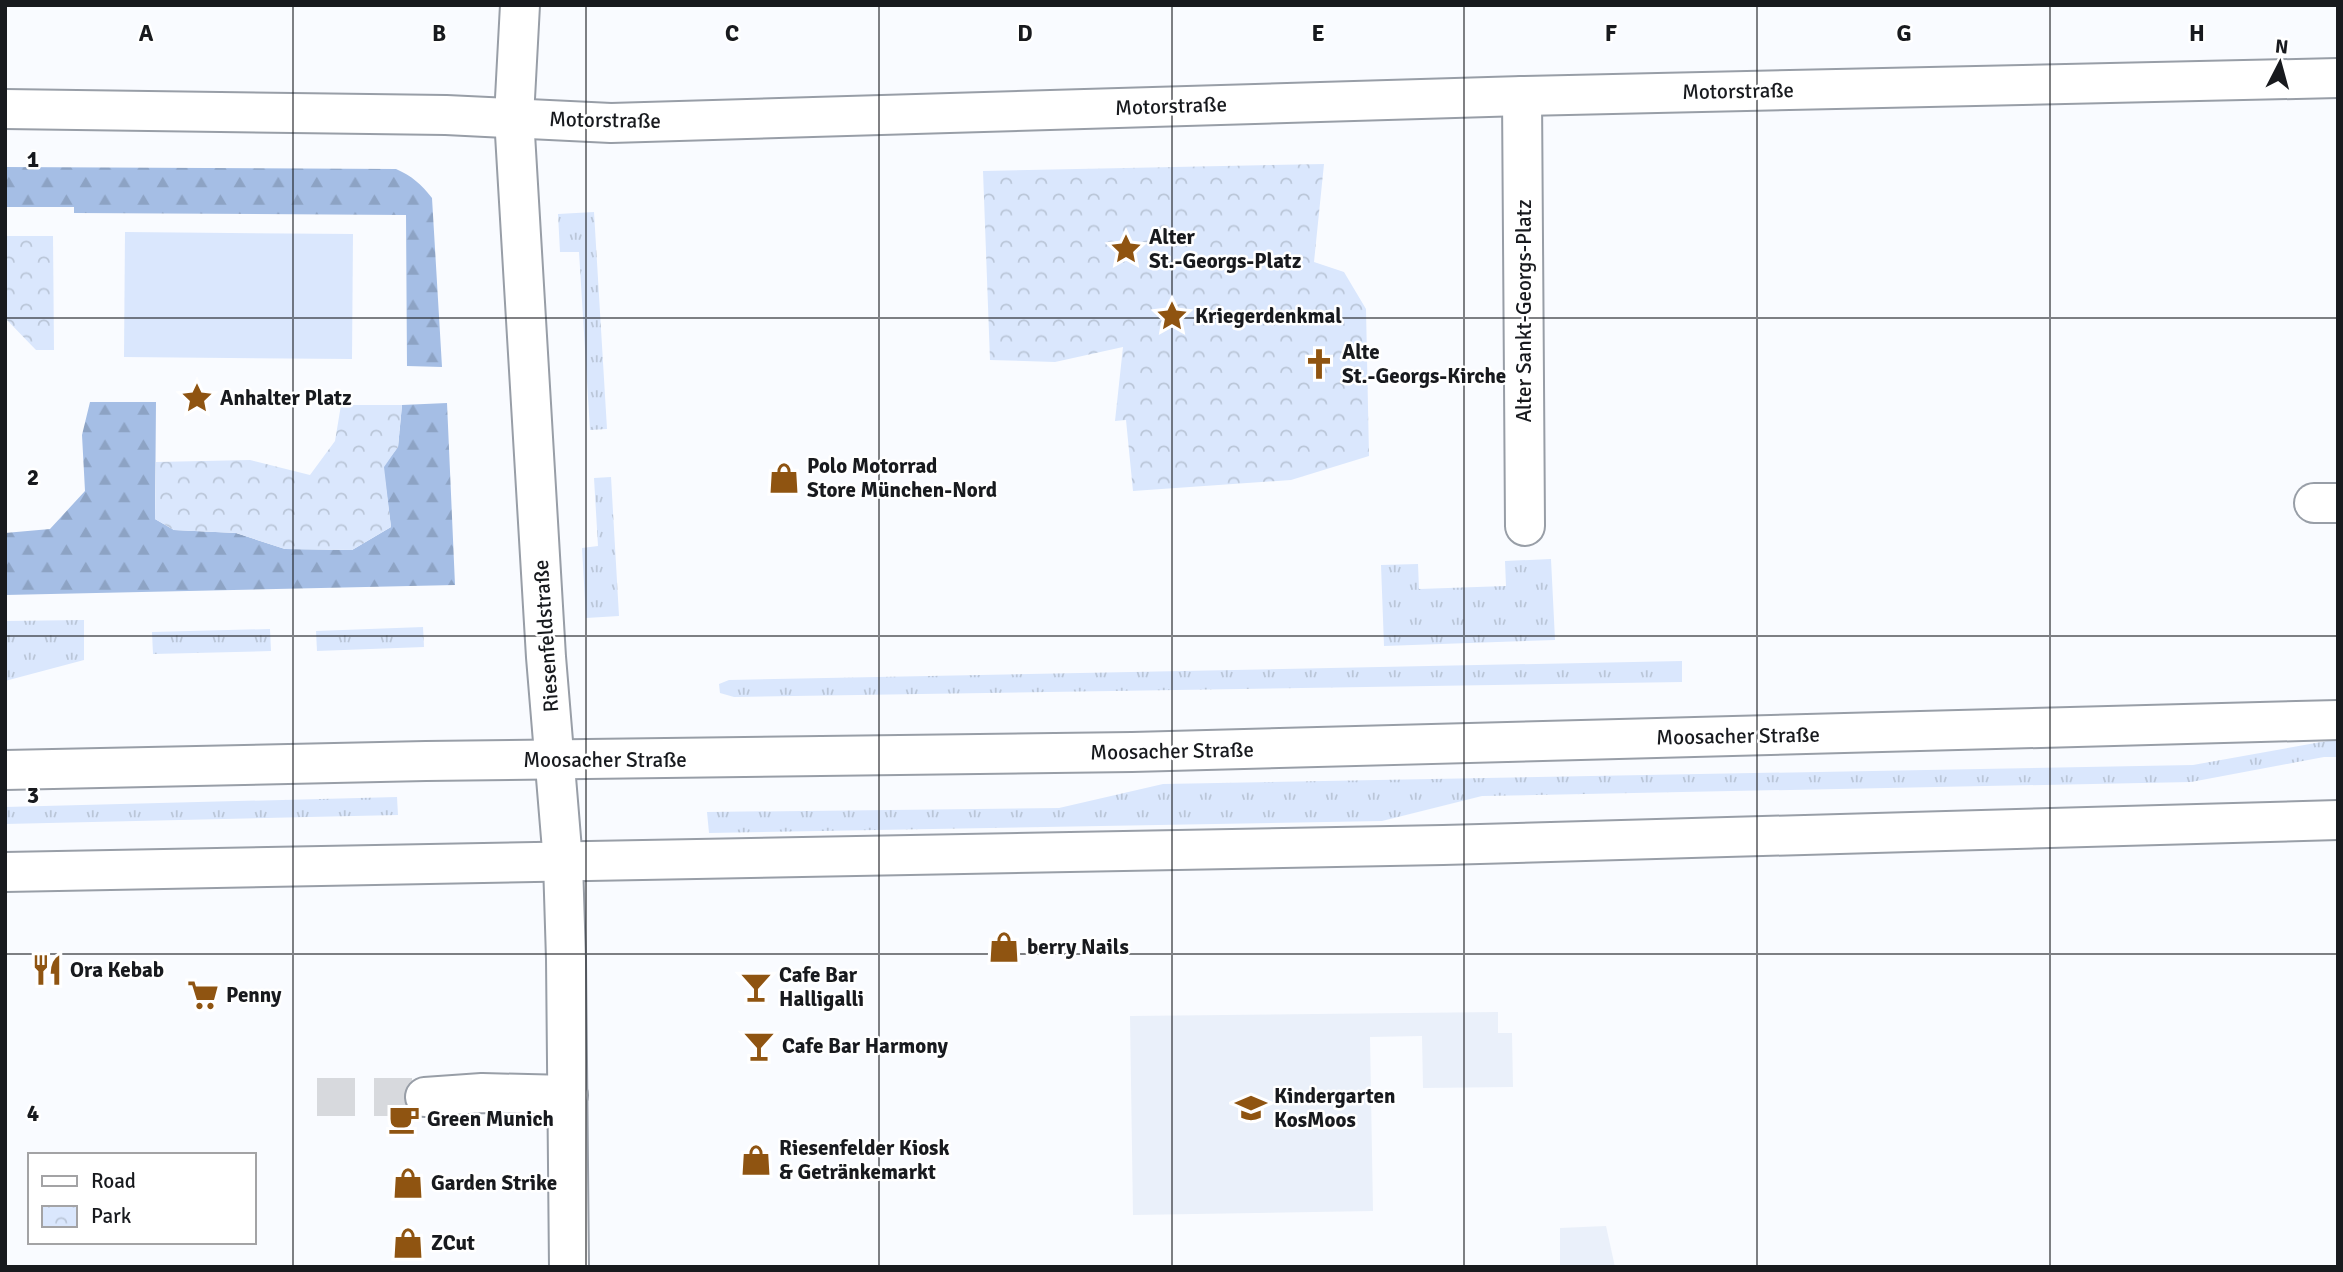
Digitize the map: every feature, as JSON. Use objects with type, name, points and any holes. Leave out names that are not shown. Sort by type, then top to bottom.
[{"type":"main road","name":"Riesenfeldstraße","points":[[520,5],[514,117],[546,657],[562,862],[569,1267]]},
{"type":"main road","name":"Motorstraße","points":[[5,109],[514,117],[611,123],[1522,96],[2338,78]]},
{"type":"main road","name":"Alter Sankt-Georgs-Platz","points":[[1522,96],[1525,526]]},
{"type":"main road","name":"Moosacher Straße","points":[[5,770],[412,761],[1132,752],[2338,720]]},
{"type":"main road","points":[[5,872],[1429,845],[2338,820]]},
{"type":"main road","points":[[425,1097],[482,1093],[568,1095]]},
{"type":"shaded area","name":"Kindergarten KosMoos","points":[[1498,1012],[1498,1033],[1512,1033],[1513,1087],[1423,1088],[1422,1036],[1370,1037],[1373,1211],[1133,1215],[1130,1016]]},
{"type":"shaded area","points":[[1606,1226],[1615,1267],[1560,1267],[1560,1228]]},
{"type":"green space","points":[[1324,164],[1314,262],[1344,272],[1366,309],[1369,456],[1291,480],[1133,491],[1126,420],[1115,421],[1123,347],[1055,362],[990,360],[983,171]]},
{"type":"green space","points":[[5,167],[396,169],[416,181],[432,198],[442,367],[407,366],[406,215],[74,213],[74,207],[5,207]]},
{"type":"green space","points":[[594,212],[607,429],[590,430],[579,252],[560,252],[558,214]]},
{"type":"green space","points":[[125,232],[353,234],[352,359],[124,357]]},
{"type":"green space","points":[[5,236],[53,236],[54,350],[36,350],[5,318]]},
{"type":"green space","points":[[90,402],[156,402],[155,519],[174,530],[236,533],[285,549],[352,550],[391,527],[383,466],[398,447],[402,405],[447,403],[455,585],[5,595],[5,533],[50,529],[85,491],[82,435]]},
{"type":"green space","points":[[341,405],[402,405],[398,447],[384,467],[391,527],[352,550],[285,549],[236,533],[174,530],[155,519],[156,462],[250,460],[310,475],[335,441]]},
{"type":"green space","points":[[611,477],[619,616],[586,618],[582,548],[598,546],[594,478]]},
{"type":"green space","points":[[1551,559],[1555,640],[1384,646],[1381,565],[1418,564],[1419,589],[1506,586],[1505,561]]},
{"type":"green space","points":[[84,620],[84,660],[5,681],[5,621]]},
{"type":"green space","points":[[423,627],[424,647],[317,651],[316,631]]},
{"type":"green space","points":[[270,629],[271,651],[153,654],[152,632]]},
{"type":"green space","points":[[1682,661],[1682,682],[734,697],[720,693],[719,684],[729,680]]},
{"type":"green space","points":[[2338,739],[2338,757],[2324,757],[2191,782],[1482,796],[1382,821],[709,833],[707,812],[1059,808],[1163,784],[2193,765]]},
{"type":"green space","points":[[397,797],[398,815],[5,824],[5,807]]},
{"type":"tunnel","points":[[317,1097],[425,1097]]},
{"type":"place","name":"Alter St.-Georgs-Platz","points":[[1126,249]]},
{"type":"place","name":"Kriegerdenkmal","points":[[1172,316]]},
{"type":"place","name":"Alte St.-Georgs-Kirche","points":[[1319,364]]},
{"type":"place","name":"Anhalter Platz","points":[[197,398]]},
{"type":"place","name":"Polo Motorrad Store München-Nord","points":[[784,478]]},
{"type":"place","name":"berry Nails","points":[[1004,947]]},
{"type":"place","name":"Ora Kebab","points":[[47,970]]},
{"type":"place","name":"Cafe Bar Halligalli","points":[[756,987]]},
{"type":"place","name":"Penny","points":[[203,995]]},
{"type":"place","name":"Cafe Bar Harmony","points":[[759,1046]]},
{"type":"place","name":"Kindergarten KosMoos","points":[[1251,1108]]},
{"type":"place","name":"Green Munich","points":[[404,1119]]},
{"type":"place","name":"Riesenfelder Kiosk & Getränkemarkt","points":[[756,1160]]},
{"type":"place","name":"Garden Strike","points":[[408,1183]]},
{"type":"place","name":"ZCut","points":[[408,1243]]}]
